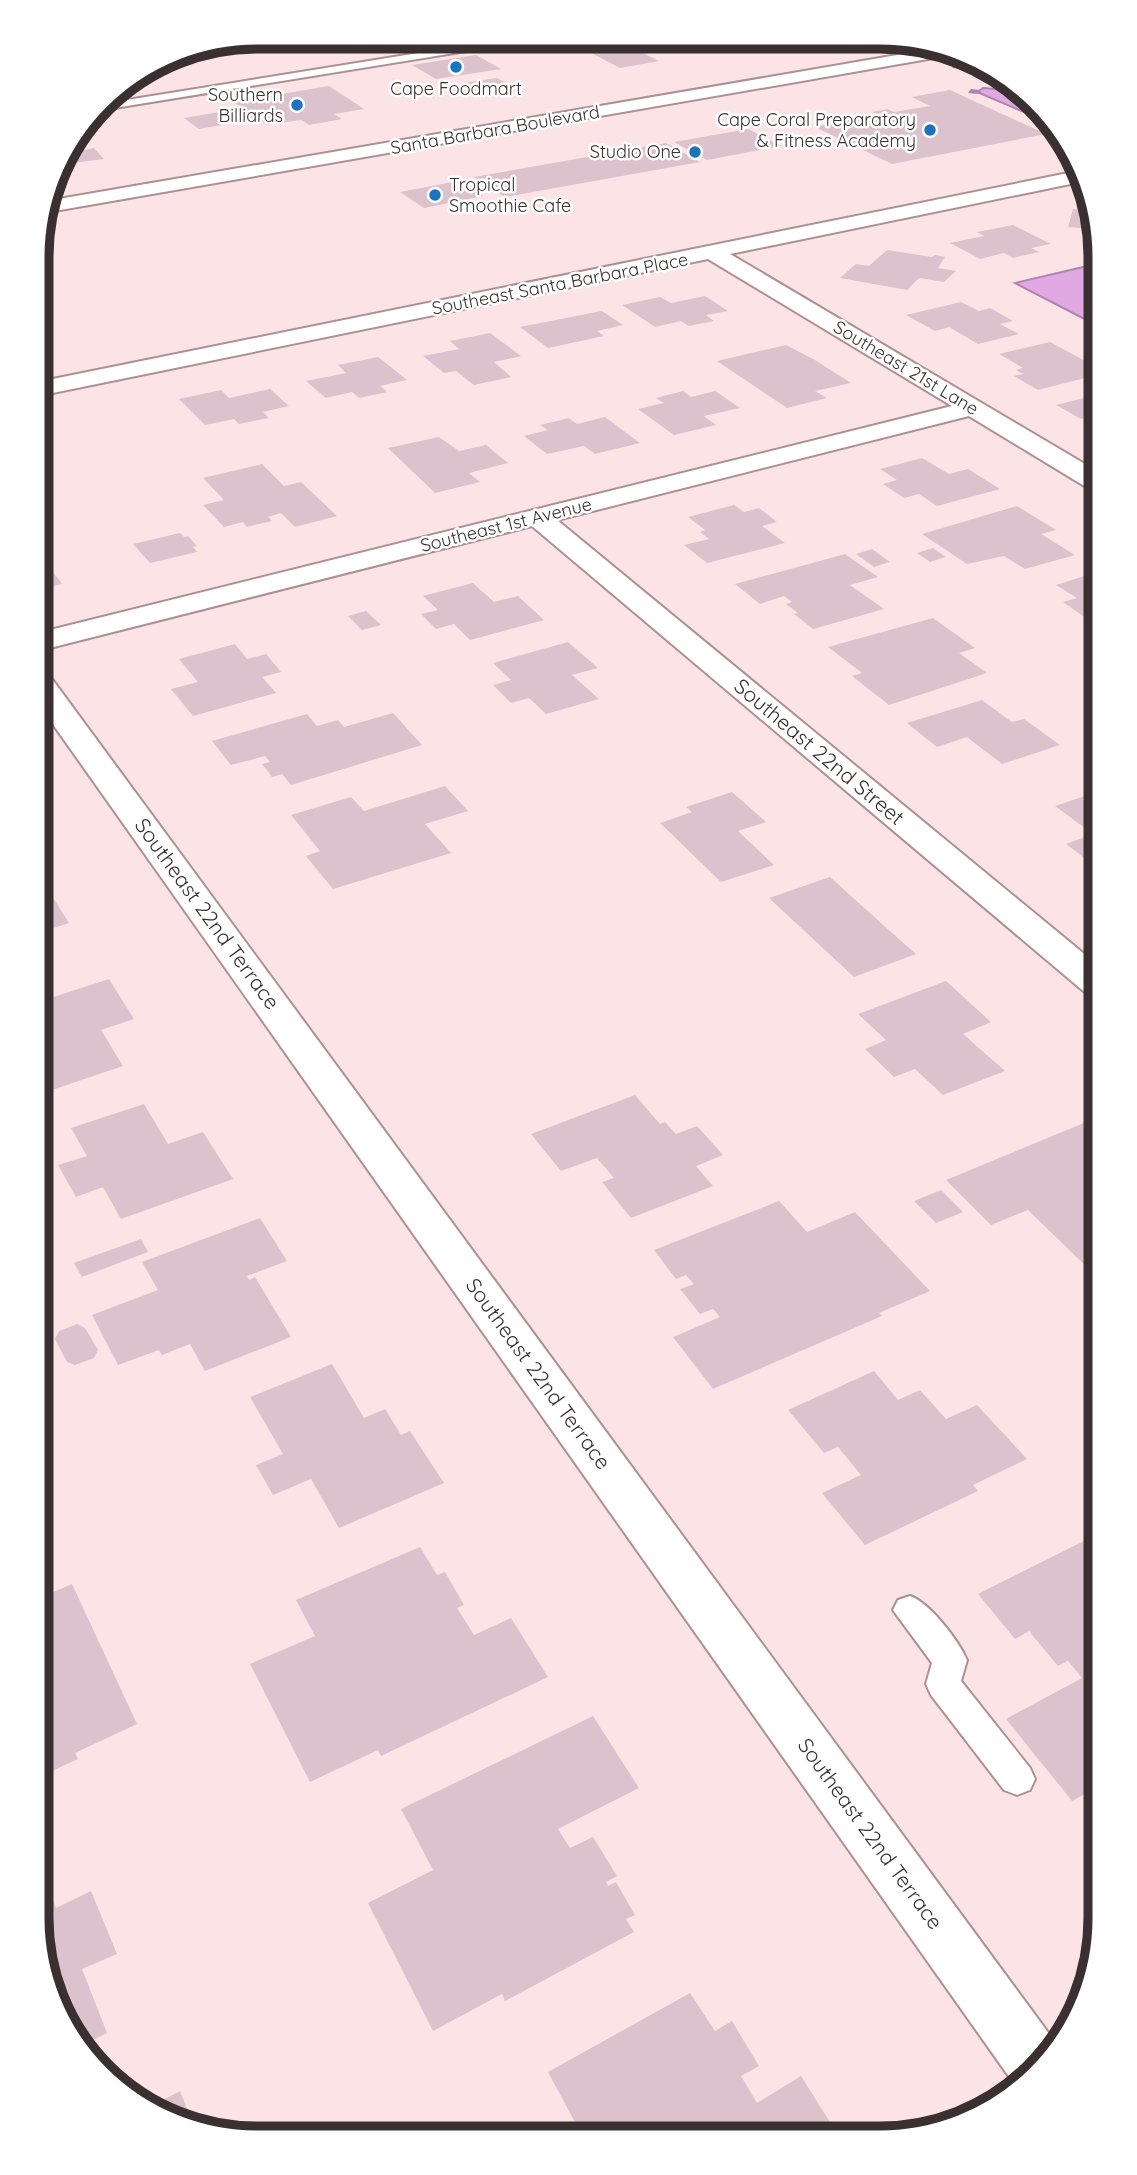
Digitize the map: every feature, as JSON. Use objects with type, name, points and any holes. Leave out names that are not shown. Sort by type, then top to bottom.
[{"type":"street","name":"Santa Barbara Boulevard","points":[[56,205],[928,55]]},
{"type":"street","name":"Southeast Santa Barbara Place","points":[[49,387],[1072,178]]},
{"type":"street","name":"Southeast 21st Lane","points":[[713,253],[1088,477]]},
{"type":"street","name":"Southeast 1st Avenue","points":[[49,639],[973,408]]},
{"type":"street","name":"Southeast 22nd Street","points":[[537,517],[1088,976]]},
{"type":"street","name":"Southeast 22nd Terrace","points":[[49,696],[1032,2060]]},
{"type":"lane","points":[[116,105],[467,49]]},
{"type":"lane","points":[[910,1610],[950,1660],[943,1684],[1017,1779]]},
{"type":"shaded area","points":[[983,88],[996,89],[1009,95],[1031,115],[977,92]]},
{"type":"shaded area","points":[[1088,266],[1088,321],[1015,283]]},
{"type":"building","points":[[583,49],[635,49],[659,61],[620,68]]},
{"type":"building","points":[[476,55],[501,69],[436,79],[412,65]]},
{"type":"building","points":[[497,78],[512,86],[478,91],[463,83]]},
{"type":"building","points":[[329,86],[364,109],[334,114],[342,119],[309,125],[301,120],[267,125],[258,119],[199,129],[184,118],[243,108],[233,102]]},
{"type":"building","name":"Cape Coral Preparatory & Fitness Academy","points":[[950,90],[1046,134],[892,164],[815,127],[838,122],[832,119],[847,116],[854,120],[878,115],[872,112],[887,109],[894,112],[930,106],[912,97]]},
{"type":"building","points":[[748,129],[781,146],[707,160],[674,142]]},
{"type":"building","points":[[666,143],[700,162],[505,197],[474,177]]},
{"type":"building","points":[[94,148],[104,159],[73,163],[78,151]]},
{"type":"building","points":[[458,181],[483,196],[424,208],[400,192]]},
{"type":"building","points":[[1073,209],[1082,210],[1086,228],[1068,227]]},
{"type":"building","points":[[1013,225],[1051,244],[1031,248],[1039,252],[1013,258],[1004,253],[980,259],[950,243],[984,236],[977,232]]},
{"type":"building","points":[[887,250],[945,257],[938,268],[956,271],[944,282],[919,278],[907,290],[840,278],[856,264],[869,266]]},
{"type":"building","points":[[705,296],[728,311],[706,315],[714,321],[689,326],[681,321],[655,327],[622,305],[660,297],[671,303]]},
{"type":"building","points":[[961,302],[979,311],[990,308],[1013,321],[1000,324],[1019,334],[978,344],[949,327],[935,331],[906,315]]},
{"type":"building","points":[[602,311],[623,325],[597,331],[604,336],[548,348],[520,327]]},
{"type":"building","points":[[490,333],[521,356],[494,362],[511,377],[474,385],[456,371],[444,373],[423,356],[459,349],[450,341]]},
{"type":"building","points":[[1050,342],[1088,363],[1088,377],[1038,390],[1014,376],[1023,374],[1016,370],[1023,368],[999,354]]},
{"type":"building","points":[[786,345],[851,383],[815,391],[827,398],[787,408],[717,361]]},
{"type":"building","points":[[378,357],[407,380],[380,386],[387,392],[359,398],[352,392],[326,398],[306,381],[346,373],[338,365]]},
{"type":"building","points":[[270,389],[289,406],[263,412],[269,418],[239,424],[234,419],[205,425],[179,399],[221,390],[229,398]]},
{"type":"building","points":[[683,391],[691,397],[715,391],[740,408],[704,416],[716,425],[674,435],[638,409],[664,403],[656,398]]},
{"type":"building","points":[[1088,397],[1088,417],[1081,419],[1056,405]]},
{"type":"building","points":[[605,417],[640,443],[595,454],[584,446],[547,454],[524,436],[548,430],[540,425],[569,418],[577,424]]},
{"type":"building","points":[[439,437],[459,451],[486,445],[508,463],[469,473],[480,482],[435,493],[388,448]]},
{"type":"building","points":[[922,458],[949,474],[968,469],[1000,489],[937,506],[919,494],[904,498],[883,484],[897,480],[880,469]]},
{"type":"building","points":[[262,464],[284,486],[301,482],[337,516],[295,527],[281,513],[268,517],[272,521],[247,527],[243,522],[224,527],[203,505],[224,500],[203,478]]},
{"type":"building","points":[[734,505],[744,512],[759,508],[777,522],[762,526],[785,543],[707,563],[684,545],[709,539],[700,532],[705,530],[688,517]]},
{"type":"building","points":[[1017,506],[1056,530],[1041,534],[1075,555],[1025,569],[1004,556],[967,564],[922,534]]},
{"type":"building","points":[[180,533],[184,537],[188,536],[197,546],[193,547],[197,552],[150,563],[133,544]]},
{"type":"building","points":[[933,548],[946,557],[930,562],[917,553]]},
{"type":"building","points":[[872,549],[890,562],[874,567],[856,554]]},
{"type":"building","points":[[845,554],[878,577],[850,585],[884,609],[813,629],[794,614],[798,613],[786,604],[792,602],[784,596],[760,604],[735,584]]},
{"type":"building","points":[[49,568],[60,581],[62,584],[49,587]]},
{"type":"building","points":[[1088,575],[1088,617],[1063,602],[1077,598],[1056,585]]},
{"type":"building","points":[[473,583],[494,602],[518,596],[544,620],[470,640],[454,624],[436,629],[421,614],[438,610],[423,596]]},
{"type":"building","points":[[366,611],[381,625],[362,630],[348,616]]},
{"type":"building","points":[[933,618],[975,648],[959,653],[987,673],[889,705],[852,676],[862,673],[828,647]]},
{"type":"building","points":[[568,642],[598,668],[572,675],[599,699],[546,714],[529,698],[511,703],[493,685],[511,680],[493,663]]},
{"type":"building","points":[[235,644],[247,659],[266,654],[281,672],[262,677],[276,693],[193,716],[171,689],[198,682],[179,659]]},
{"type":"building","points":[[982,700],[1012,722],[1024,719],[1060,745],[1002,764],[967,737],[937,747],[907,723]]},
{"type":"building","points":[[393,713],[422,745],[291,785],[282,774],[272,777],[262,764],[270,762],[265,756],[231,765],[212,741],[307,714],[317,726],[338,720],[344,727]]},
{"type":"building","points":[[445,786],[468,811],[425,824],[451,853],[333,889],[306,856],[320,851],[291,815],[351,797],[364,811]]},
{"type":"building","points":[[732,792],[766,822],[738,831],[774,865],[721,882],[660,823],[692,812],[686,807]]},
{"type":"building","points":[[1088,795],[1088,830],[1055,806]]},
{"type":"building","points":[[1088,836],[1088,861],[1066,844]]},
{"type":"building","points":[[830,877],[916,954],[854,977],[769,898]]},
{"type":"building","points":[[52,896],[69,923],[49,929],[49,897]]},
{"type":"building","points":[[109,979],[134,1019],[101,1030],[123,1066],[49,1091],[49,998]]},
{"type":"building","points":[[946,981],[991,1022],[963,1034],[1005,1071],[943,1095],[915,1069],[894,1077],[865,1049],[886,1040],[858,1014]]},
{"type":"building","points":[[635,1095],[660,1124],[665,1122],[676,1134],[697,1126],[723,1155],[696,1166],[713,1186],[631,1218],[602,1182],[614,1178],[597,1158],[561,1171],[531,1134]]},
{"type":"building","points":[[144,1104],[168,1144],[203,1132],[233,1179],[121,1219],[103,1187],[76,1197],[58,1165],[87,1156],[71,1128]]},
{"type":"building","points":[[1088,1121],[1088,1268],[1028,1210],[991,1225],[946,1180]]},
{"type":"building","points":[[941,1190],[963,1212],[936,1223],[914,1201]]},
{"type":"building","points":[[779,1201],[807,1232],[855,1212],[930,1291],[879,1313],[882,1316],[713,1389],[673,1337],[720,1317],[713,1309],[700,1314],[680,1289],[694,1284],[686,1275],[676,1279],[654,1250]]},
{"type":"building","points":[[260,1218],[287,1261],[247,1276],[249,1280],[255,1277],[291,1337],[205,1371],[190,1344],[162,1355],[159,1350],[118,1365],[92,1315],[158,1290],[142,1262]]},
{"type":"building","points":[[141,1239],[148,1252],[82,1277],[74,1263]]},
{"type":"building","points":[[77,1324],[85,1328],[98,1350],[94,1358],[75,1365],[67,1362],[55,1339],[59,1331]]},
{"type":"building","points":[[332,1364],[364,1418],[385,1409],[401,1435],[410,1431],[444,1483],[339,1528],[311,1479],[273,1495],[256,1465],[283,1454],[250,1397]]},
{"type":"building","points":[[874,1371],[898,1400],[920,1390],[946,1419],[977,1405],[1027,1459],[973,1485],[978,1491],[865,1545],[822,1493],[861,1475],[838,1447],[824,1453],[788,1410]]},
{"type":"building","points":[[1088,1539],[1088,1792],[1072,1801],[1006,1719],[1082,1678],[1068,1661],[1058,1666],[1029,1631],[1015,1639],[978,1594]]},
{"type":"building","points":[[420,1547],[437,1575],[445,1572],[464,1605],[457,1608],[474,1635],[511,1618],[548,1677],[381,1756],[378,1750],[310,1782],[250,1664],[315,1636],[296,1600]]},
{"type":"building","points":[[72,1584],[137,1724],[75,1753],[78,1759],[49,1772],[49,1594]]},
{"type":"building","points":[[593,1716],[639,1788],[558,1829],[570,1848],[593,1837],[617,1876],[606,1882],[608,1886],[616,1882],[635,1915],[626,1919],[634,1932],[505,2001],[502,1994],[433,2031],[368,1903],[433,1870],[401,1809]]},
{"type":"building","points":[[49,1890],[56,1908],[91,1891],[117,1954],[82,1969],[107,2033],[90,2041],[70,2010],[53,1959],[49,1932]]},
{"type":"building","points":[[690,1993],[715,2031],[732,2021],[759,2066],[741,2076],[757,2103],[801,2076],[832,2126],[577,2126],[548,2072]]},
{"type":"building","points":[[180,2091],[190,2115],[165,2105],[160,2102]]},
{"type":"waterway","points":[[955,66],[961,67]]},
{"type":"waterway","points":[[971,91],[977,92]]},
{"type":"place","name":"Cape Foodmart","points":[[456,67]]},
{"type":"place","name":"Southern Billiards","points":[[297,105]]},
{"type":"place","name":"Cape Coral Preparatory & Fitness Academy","points":[[930,130]]},
{"type":"place","name":"Studio One","points":[[695,152]]},
{"type":"place","name":"Tropical Smoothie Cafe","points":[[435,195]]}]
